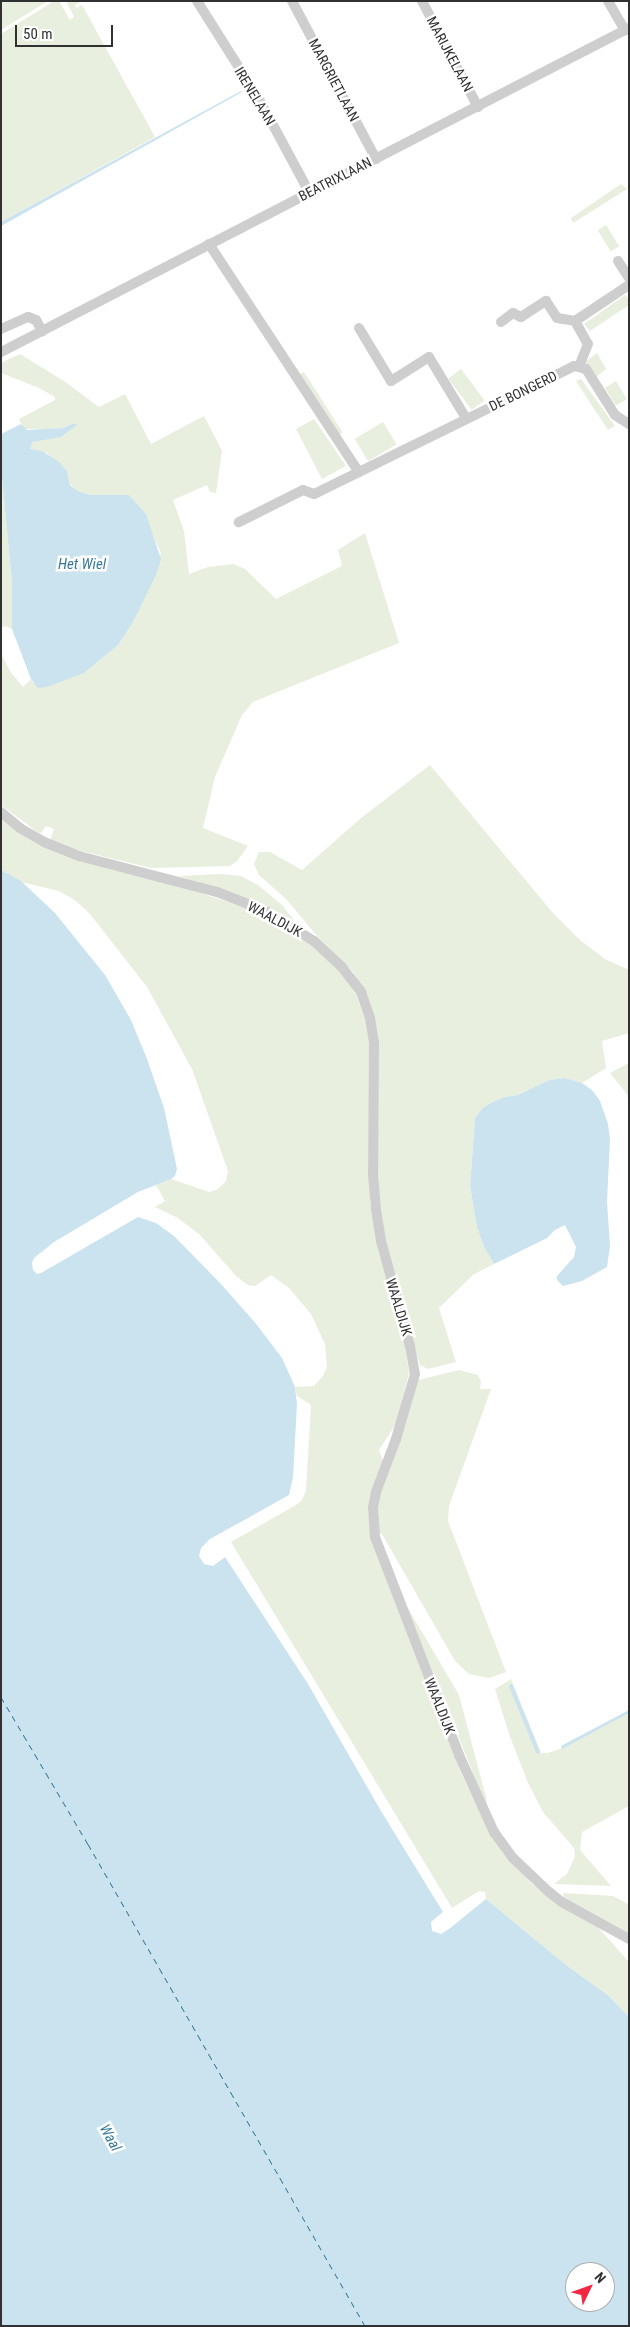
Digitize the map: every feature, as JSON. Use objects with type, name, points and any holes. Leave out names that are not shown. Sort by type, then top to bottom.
[{"type":"street","name":"IRENELAAN","points":[[197,1],[200,10],[259,99],[309,192]]},
{"type":"street","name":"MARGRIETLAAN","points":[[292,1],[376,158]]},
{"type":"street","name":"MARIJKELAAN","points":[[422,1],[478,107]]},
{"type":"street","points":[[608,1],[627,29]]},
{"type":"street","name":"BEATRIXLAAN","points":[[1,352],[627,29]]},
{"type":"street","points":[[209,244],[359,472],[328,489],[314,494],[303,490],[239,522]]},
{"type":"street","points":[[618,261],[629,278]]},
{"type":"street","points":[[501,322],[513,313],[521,317],[546,302],[557,318],[575,321],[629,285]]},
{"type":"street","points":[[1,329],[28,316],[36,320],[42,331]]},
{"type":"street","points":[[575,321],[588,344],[579,366],[588,372],[614,415],[629,424]]},
{"type":"street","points":[[359,328],[391,381],[430,356],[466,418]]},
{"type":"street","name":"DE BONGERD","points":[[359,472],[466,418],[568,369],[579,366]]},
{"type":"street","name":"WAALDIJK","points":[[1,812],[20,828],[44,842],[79,856],[216,892],[266,911],[314,940],[341,966],[361,992],[370,1018],[374,1042],[373,1174],[377,1217],[383,1250],[410,1346],[415,1374],[396,1439],[376,1492],[373,1508],[375,1537],[459,1755],[494,1832],[513,1858],[549,1892],[562,1902],[629,1939]]},
{"type":"green space","points":[[1,1],[48,1],[1,30]]},
{"type":"green space","points":[[54,1],[59,1],[70,20],[74,17],[66,1],[82,1],[75,5],[76,8],[82,5],[155,137],[1,222],[1,34]]},
{"type":"green space","points":[[621,184],[627,189],[573,223],[571,218]]},
{"type":"green space","points":[[606,225],[619,246],[611,252],[598,230]]},
{"type":"green space","points":[[625,295],[629,299],[629,305],[590,331],[584,324]]},
{"type":"green space","points":[[597,353],[606,369],[595,378],[585,362]]},
{"type":"green space","points":[[20,354],[64,381],[99,407],[125,394],[151,444],[204,416],[222,451],[216,493],[210,492],[207,485],[173,500],[184,531],[189,574],[208,567],[233,564],[245,569],[276,599],[342,566],[338,550],[365,533],[399,643],[253,702],[242,715],[215,777],[203,828],[248,846],[237,861],[230,866],[151,868],[73,849],[50,840],[54,829],[46,826],[39,833],[1,805],[1,653],[10,671],[23,687],[31,679],[33,683],[84,673],[118,645],[132,624],[161,553],[149,527],[146,514],[129,495],[89,495],[78,491],[70,484],[67,471],[47,453],[30,449],[29,446],[34,440],[61,437],[77,425],[74,423],[63,428],[24,429],[19,419],[55,400],[55,397],[39,388],[1,373],[1,363]]},
{"type":"green space","points":[[461,369],[484,400],[472,410],[448,379]]},
{"type":"green space","points":[[304,372],[343,433],[339,434],[300,374]]},
{"type":"green space","points":[[581,379],[615,426],[608,430],[576,381]]},
{"type":"green space","points":[[616,381],[627,399],[616,406],[605,388]]},
{"type":"green space","points":[[314,419],[346,466],[322,479],[296,429]]},
{"type":"green space","points":[[383,422],[396,444],[368,461],[355,439]]},
{"type":"green space","points":[[1,469],[12,582],[12,629],[5,626],[1,628]]},
{"type":"green space","points":[[430,765],[552,912],[580,940],[605,959],[629,970],[629,1033],[602,1041],[606,1068],[582,1083],[565,1078],[549,1080],[518,1095],[505,1097],[475,1118],[470,1186],[477,1227],[484,1247],[494,1264],[474,1274],[439,1308],[456,1362],[428,1369],[420,1365],[418,1359],[390,1264],[384,1232],[377,1171],[378,1046],[372,1009],[353,972],[317,936],[287,900],[259,875],[254,864],[259,852],[270,852],[302,870],[361,818]]},
{"type":"green space","points":[[1,817],[25,835],[255,911],[293,930],[335,965],[354,989],[366,1022],[369,1044],[370,1202],[379,1251],[404,1339],[409,1373],[396,1424],[379,1450],[383,1461],[368,1509],[371,1539],[462,1775],[486,1825],[508,1858],[533,1885],[597,1926],[629,1962],[629,2017],[609,1996],[566,1965],[486,1899],[485,1892],[479,1891],[452,1908],[231,1542],[302,1500],[306,1490],[311,1405],[297,1396],[295,1387],[314,1386],[323,1376],[327,1367],[325,1344],[311,1314],[289,1288],[271,1275],[255,1286],[248,1285],[236,1276],[200,1235],[178,1218],[155,1207],[165,1201],[156,1185],[171,1179],[209,1192],[218,1189],[226,1181],[228,1171],[192,1069],[147,987],[90,914],[76,901],[59,891],[21,882],[1,870]]},
{"type":"green space","points":[[220,874],[241,876],[258,885],[282,905],[298,925],[259,904],[179,876]]},
{"type":"green space","points":[[629,1063],[629,1103],[627,1094],[610,1073]]},
{"type":"green space","points":[[459,1370],[478,1375],[481,1381],[480,1389],[491,1389],[449,1506],[448,1521],[506,1672],[489,1678],[469,1674],[455,1661],[382,1534],[379,1533],[377,1509],[379,1496],[418,1380]]},
{"type":"green space","points":[[405,1603],[459,1695],[487,1801],[485,1803]]},
{"type":"green space","points":[[511,1679],[541,1753],[548,1753],[563,1748],[629,1713],[629,1806],[582,1832],[580,1850],[611,1886],[554,1884],[567,1874],[575,1856],[574,1848],[543,1812],[528,1783],[509,1734],[495,1689]]},
{"type":"green space","points":[[563,1893],[613,1896],[623,1901],[629,1905],[629,1933],[564,1897]]},
{"type":"water","points":[[242,92],[1,226],[1,222]]},
{"type":"water","name":"Het Wiel","points":[[74,423],[77,425],[61,437],[32,442],[30,449],[42,451],[58,461],[67,471],[70,485],[78,491],[89,495],[129,495],[146,514],[161,559],[156,575],[132,624],[118,645],[84,673],[47,687],[38,688],[31,679],[12,629],[12,582],[1,469],[1,434],[21,424],[27,430],[63,428]]},
{"type":"water","name":"Waal","points":[[1,870],[21,881],[55,913],[105,975],[131,1020],[147,1059],[164,1108],[177,1169],[175,1176],[171,1179],[138,1192],[54,1242],[34,1258],[32,1263],[33,1270],[37,1274],[41,1273],[138,1217],[156,1223],[174,1236],[221,1284],[257,1325],[282,1358],[295,1387],[297,1404],[293,1477],[289,1495],[210,1539],[201,1548],[199,1556],[204,1564],[213,1566],[225,1557],[308,1684],[381,1811],[443,1912],[431,1922],[432,1931],[441,1934],[486,1899],[566,1965],[609,1996],[629,2017],[629,2326],[1,2326]]},
{"type":"water","points":[[565,1078],[582,1083],[593,1091],[600,1101],[608,1124],[610,1139],[607,1202],[610,1246],[607,1267],[582,1281],[563,1286],[557,1280],[557,1276],[574,1257],[576,1247],[565,1225],[555,1230],[547,1238],[494,1264],[484,1247],[477,1227],[470,1186],[475,1118],[483,1108],[505,1097],[518,1095],[549,1080]]},
{"type":"water","points":[[629,1710],[629,1713],[562,1749],[561,1746]]},
{"type":"waterway","points":[[511,1686],[538,1752]]},
{"type":"ferry route","points":[[1,1697],[88,1844],[365,2326]]}]
